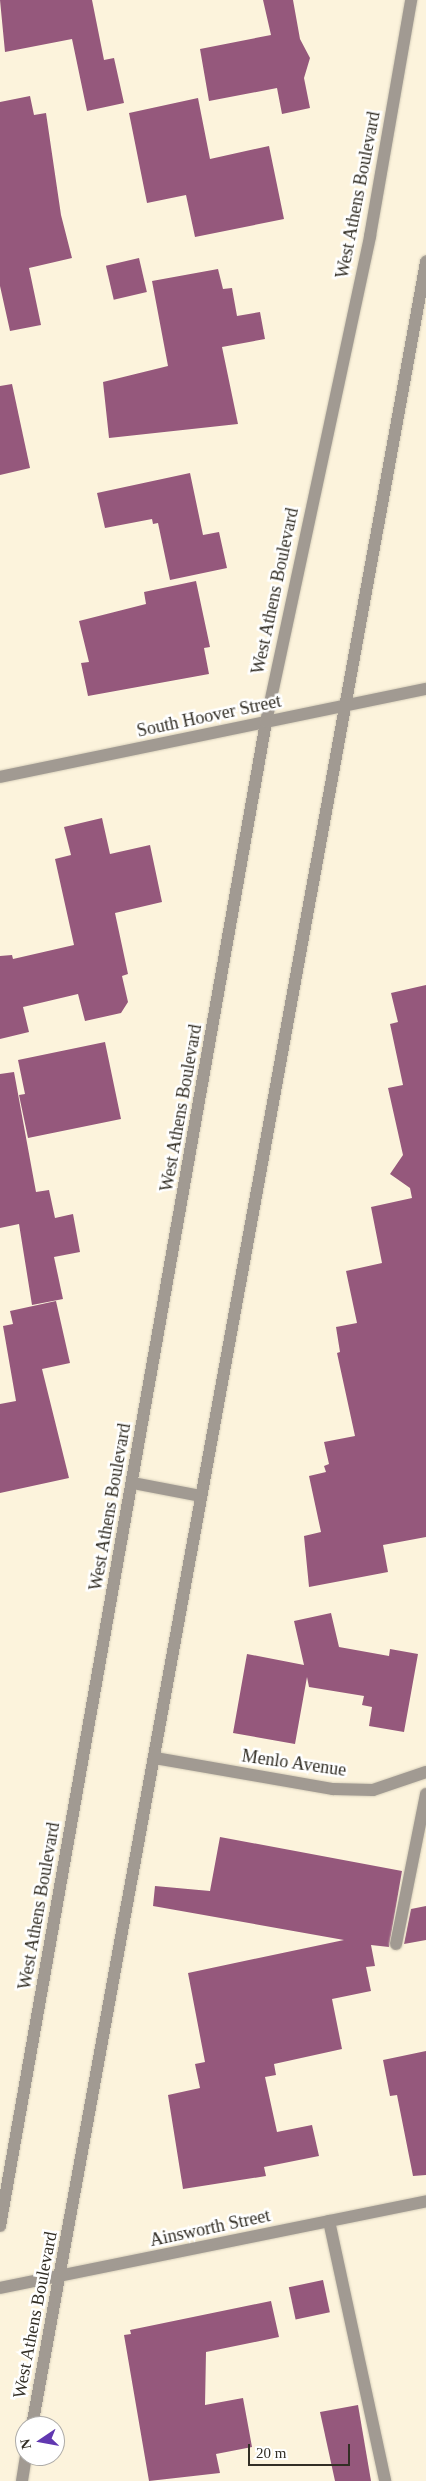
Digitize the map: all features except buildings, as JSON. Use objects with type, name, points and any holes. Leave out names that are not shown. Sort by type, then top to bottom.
[{"type":"street","name":"West Athens Boulevard","points":[[0,2226],[133,1483],[266,722],[370,236],[411,0]]},
{"type":"street","name":"West Athens Boulevard","points":[[34,2416],[155,1758],[343,706],[426,262]]},
{"type":"street","name":"South Hoover Street","points":[[0,777],[426,689]]},
{"type":"street","points":[[133,1483],[201,1496]]},
{"type":"street","name":"Menlo Avenue","points":[[155,1758],[333,1789],[373,1790],[426,1772]]},
{"type":"street","points":[[396,1944],[426,1794]]},
{"type":"street","name":"Ainsworth Street","points":[[0,2288],[426,2202]]},
{"type":"street","points":[[329,2221],[385,2481]]},
{"type":"street","points":[[22,2481],[24,2466]]}]
